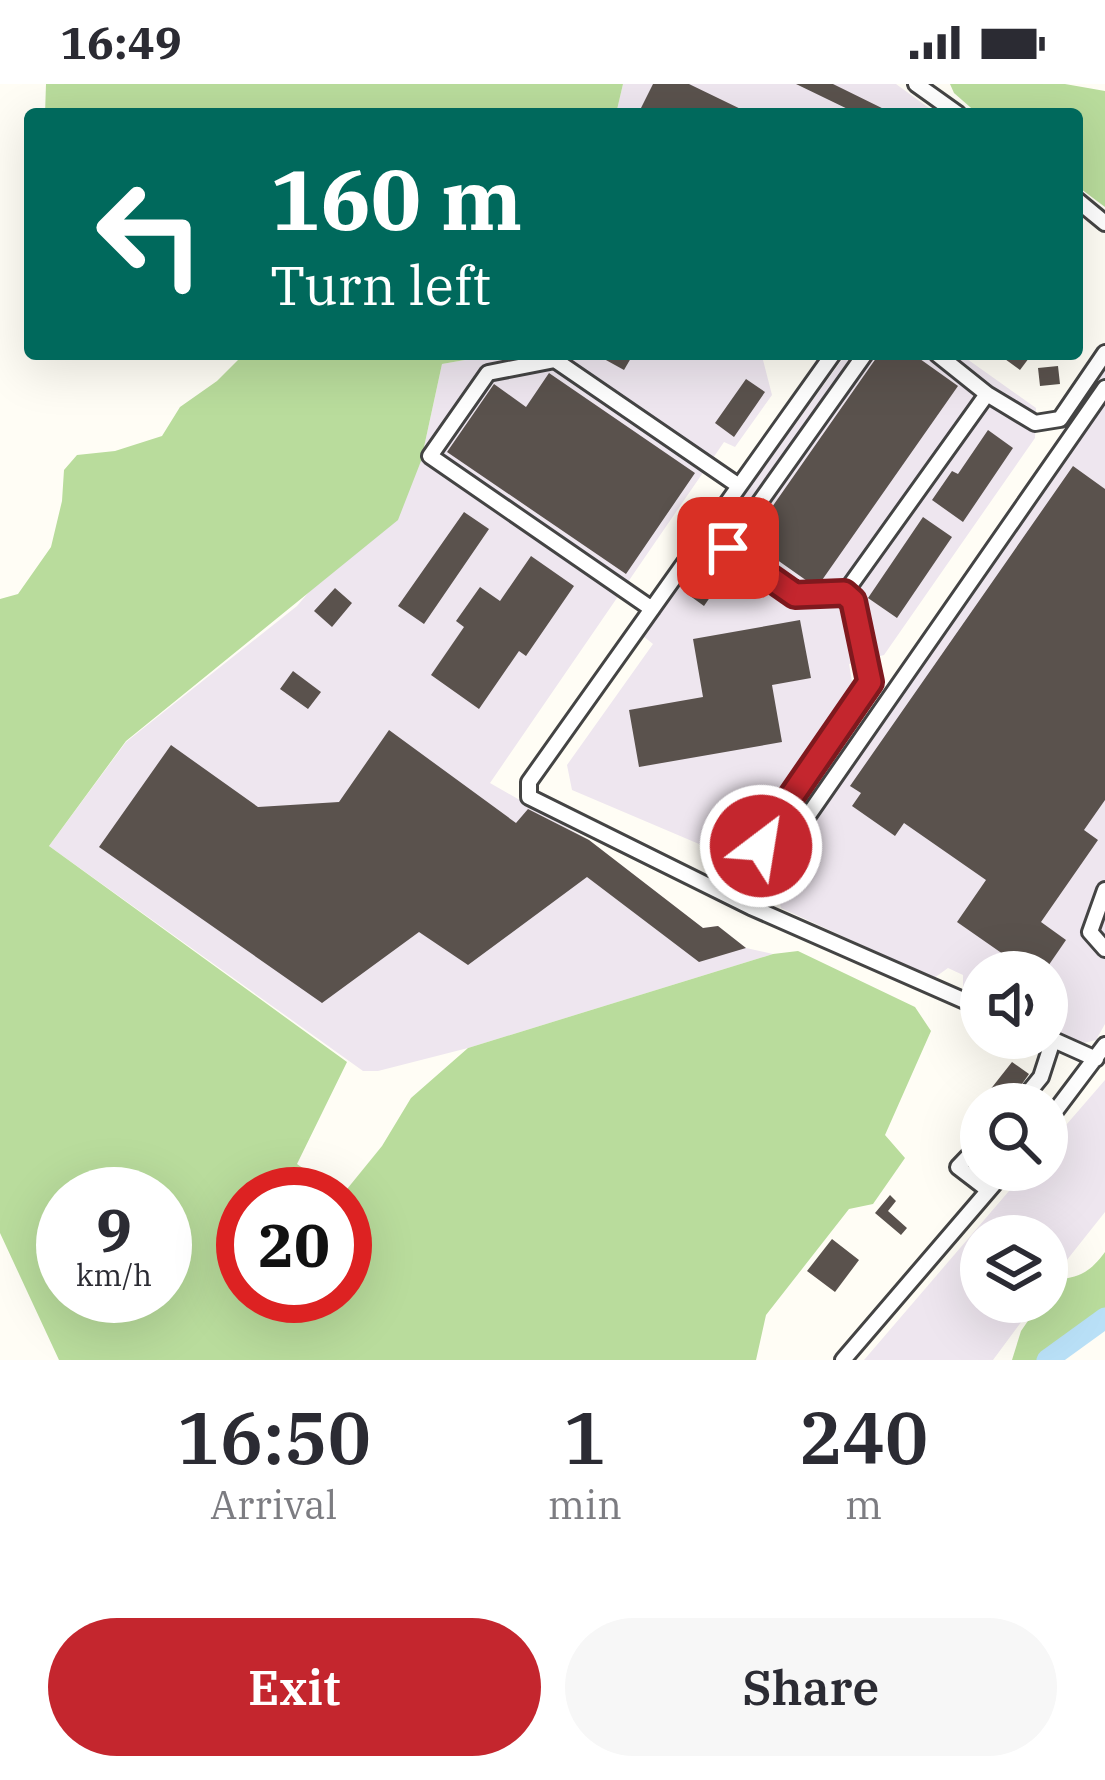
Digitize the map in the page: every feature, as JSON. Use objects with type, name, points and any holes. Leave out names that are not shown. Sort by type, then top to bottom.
[{"type":"street","points":[[916,84],[950,108]]},
{"type":"street","points":[[944,360],[987,394],[1035,423],[1060,419],[1105,353]]},
{"type":"street","points":[[652,608],[430,456],[488,373],[555,360],[739,486]]},
{"type":"street","points":[[829,360],[529,782],[529,796],[751,907],[960,999]]},
{"type":"street","points":[[757,889],[748,872],[775,820],[870,682],[853,601],[844,593],[795,595],[728,548],[861,360]]},
{"type":"street","points":[[751,907],[757,889],[1105,388]]},
{"type":"street","points":[[844,593],[987,394]]},
{"type":"street","points":[[1105,890],[1090,932],[1105,949]]},
{"type":"street","points":[[1068,1043],[1101,1052],[1068,1095]]},
{"type":"street","points":[[843,1360],[987,1191]]},
{"type":"shaded area","points":[[623,84],[896,84],[929,108],[617,108]]},
{"type":"shaded area","points":[[465,360],[763,360],[772,395],[735,447],[724,442],[490,783],[589,840],[703,928],[718,926],[746,948],[773,954],[468,1048],[363,1071],[49,846],[126,742],[297,606],[421,461],[442,364]]},
{"type":"shaded area","points":[[842,360],[968,360],[1036,408],[1035,438],[884,655],[849,664],[854,693],[739,861],[572,790],[567,765],[653,644],[643,636]]},
{"type":"shaded area","points":[[1105,370],[1105,1024],[1096,1040],[1080,1044],[1068,1039],[1068,951],[960,951],[960,974],[948,968],[934,978],[781,908],[775,886],[799,848],[783,836]]},
{"type":"shaded area","points":[[1105,1080],[1105,1212],[1068,1259],[1068,1215],[988,1215],[1009,1191],[1068,1191],[1068,1123]]},
{"type":"shaded area","points":[[960,1248],[960,1323],[1020,1323],[993,1360],[864,1360]]},
{"type":"green space","points":[[46,84],[623,84],[617,108],[45,108]]},
{"type":"green space","points":[[950,84],[1065,84],[1105,91],[1105,207],[1083,190],[1083,108],[971,108]]},
{"type":"green space","points":[[238,360],[465,360],[442,364],[421,461],[398,520],[126,741],[49,846],[347,1062],[297,1164],[301,1167],[216,1167],[216,1323],[372,1323],[372,1167],[365,1167],[411,1098],[468,1048],[773,954],[798,951],[915,1007],[931,1031],[885,1135],[905,1158],[873,1204],[849,1209],[766,1315],[756,1360],[59,1360],[42,1323],[192,1323],[192,1167],[36,1167],[36,1310],[0,1233],[0,599],[18,594],[51,547],[64,470],[77,455],[115,451],[162,436],[180,407]]},
{"type":"green space","points":[[1105,1252],[1105,1313],[1041,1360],[1012,1360],[1027,1323],[1068,1323],[1068,1278],[1095,1264]]},
{"type":"building","points":[[653,84],[689,84],[739,108],[641,108]]},
{"type":"building","points":[[796,84],[833,84],[882,108],[846,108]]},
{"type":"building","points":[[606,360],[630,360],[624,370]]},
{"type":"building","points":[[875,360],[921,360],[958,386],[820,583],[810,583],[749,540]]},
{"type":"building","points":[[1006,360],[1028,360],[1020,370]]},
{"type":"building","points":[[1058,366],[1060,384],[1040,386],[1038,368]]},
{"type":"building","points":[[549,373],[695,473],[626,574],[447,452],[494,384],[526,407]]},
{"type":"building","points":[[746,379],[765,392],[734,437],[715,423]]},
{"type":"building","points":[[988,430],[1013,448],[963,522],[932,500],[952,471],[958,474]]},
{"type":"building","points":[[1073,466],[1105,489],[1105,800],[1084,830],[1098,840],[1041,922],[1066,940],[1058,951],[999,951],[957,922],[986,880],[904,823],[895,836],[852,806],[861,793],[850,786]]},
{"type":"building","points":[[464,512],[489,529],[424,624],[398,606]]},
{"type":"building","points":[[923,517],[952,537],[897,618],[868,598]]},
{"type":"building","points":[[719,555],[749,576],[734,598],[717,587],[704,606],[686,593]]},
{"type":"building","points":[[531,556],[574,586],[526,656],[519,651],[479,709],[431,675],[464,627],[456,621],[480,587],[500,601]]},
{"type":"building","points":[[335,588],[352,603],[332,627],[314,611]]},
{"type":"building","points":[[800,620],[811,678],[772,685],[782,742],[639,767],[629,710],[703,697],[693,639]]},
{"type":"building","points":[[293,671],[321,692],[308,709],[280,689]]},
{"type":"building","points":[[389,730],[516,823],[528,809],[589,840],[703,928],[718,926],[746,948],[699,962],[587,877],[468,965],[419,932],[322,1003],[99,847],[171,745],[258,807],[339,802]]},
{"type":"building","points":[[1012,1062],[1029,1074],[1023,1083],[995,1083]]},
{"type":"building","points":[[890,1195],[896,1201],[888,1211],[907,1228],[901,1235],[875,1213]]},
{"type":"building","points":[[832,1239],[859,1260],[835,1292],[807,1271]]},
{"type":"waterway","points":[[1047,1360],[1105,1318]]},
{"type":"route","points":[[728,548],[795,595],[844,593],[853,601],[870,682],[761,846]]}]
